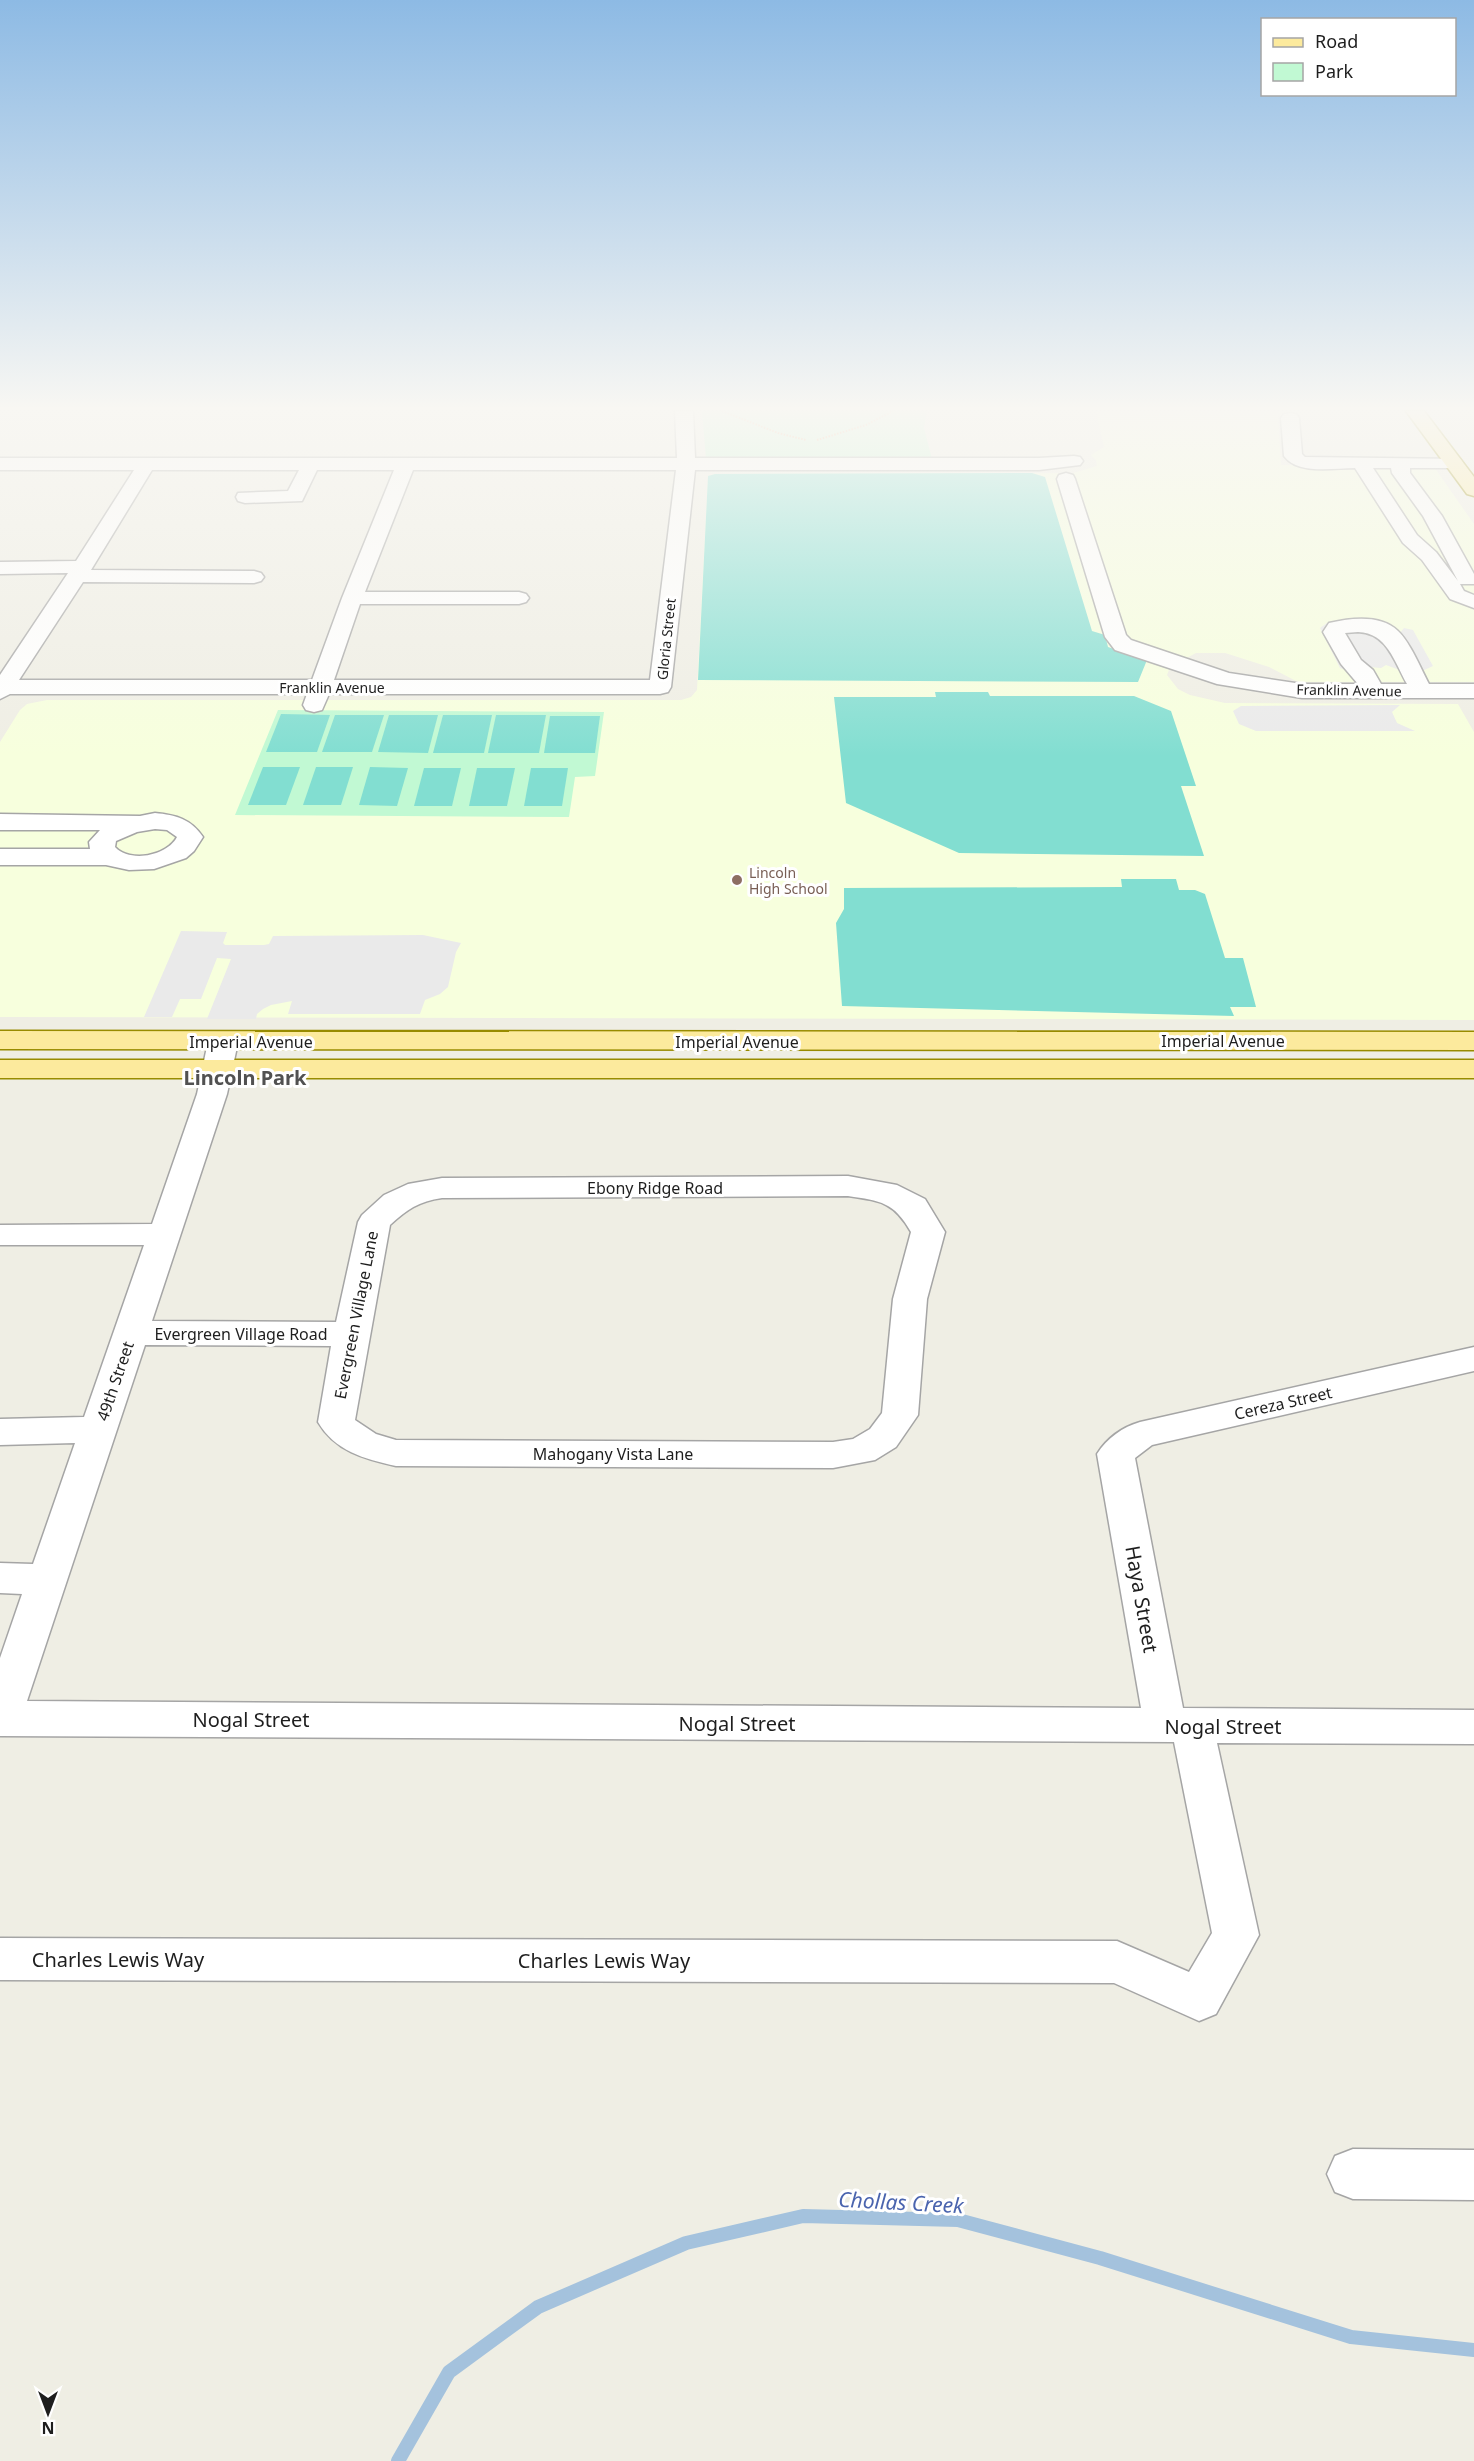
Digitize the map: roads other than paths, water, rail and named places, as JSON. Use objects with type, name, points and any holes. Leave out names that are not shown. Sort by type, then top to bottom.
[{"type":"main road","name":"Imperial Avenue","points":[[0,1040],[220,1055],[1474,1069]]},
{"type":"main road","name":"Imperial Avenue","points":[[0,1069],[220,1055],[1474,1041]]},
{"type":"street","points":[[2,689],[108,526]]},
{"type":"street","points":[[317,698],[352,598],[381,526]]},
{"type":"street","name":"Gloria Street","points":[[660,687],[679,526]]},
{"type":"street","name":"Franklin Avenue","points":[[1085,526],[1116,637],[1123,645],[1225,679],[1302,691],[1467,691]]},
{"type":"street","points":[[1401,526],[1457,596],[1474,602]]},
{"type":"street","points":[[1437,526],[1465,578],[1474,584]]},
{"type":"street","points":[[1419,546],[1474,545]]},
{"type":"street","points":[[0,585],[79,572],[211,558]]},
{"type":"street","points":[[0,568],[254,577]]},
{"type":"street","points":[[352,598],[519,598]]},
{"type":"street","points":[[1373,691],[1365,675],[1352,664],[1334,632],[1337,628],[1364,626],[1384,630],[1391,636],[1422,691]]},
{"type":"street","name":"Franklin Avenue","points":[[2,689],[317,698],[660,687]]},
{"type":"street","points":[[1467,691],[1474,717]]},
{"type":"street","points":[[0,822],[162,822],[180,826],[187,831],[190,837],[188,843],[174,855],[148,862],[121,861],[110,858],[0,858]]},
{"type":"street","points":[[110,858],[104,852],[102,845],[106,838],[114,831],[140,822]]},
{"type":"street","name":"49th Street","points":[[0,1718],[212,1094],[220,1055]]},
{"type":"street","name":"Ebony Ridge Road","points":[[395,1202],[419,1191],[442,1188],[848,1186],[886,1192],[913,1206],[928,1232],[910,1299],[900,1415],[883,1438]]},
{"type":"street","name":"Evergreen Village Lane","points":[[344,1433],[336,1422],[374,1222],[395,1202]]},
{"type":"street","points":[[0,1235],[164,1234]]},
{"type":"street","name":"Evergreen Village Road","points":[[131,1333],[351,1334]]},
{"type":"street","name":"Cereza Street","points":[[1119,1472],[1116,1454],[1140,1435],[1474,1359]]},
{"type":"street","points":[[0,1432],[98,1429]]},
{"type":"street","name":"Mahogany Vista Lane","points":[[344,1433],[371,1448],[396,1453],[833,1455],[862,1451],[883,1438]]},
{"type":"street","name":"Haya Street","points":[[1119,1472],[1178,1726],[1236,1935],[1200,1999]]},
{"type":"street","points":[[0,1578],[47,1580]]},
{"type":"street","name":"Nogal Street","points":[[0,1718],[1474,1727]]},
{"type":"street","name":"Charles Lewis Way","points":[[0,1959],[1117,1962],[1200,1999]]},
{"type":"street","points":[[1353,2174],[1474,2175]]},
{"type":"waterway","name":"Chollas Creek","points":[[398,2461],[449,2372],[538,2307],[686,2243],[803,2216],[958,2220],[1100,2258],[1351,2337],[1474,2350]]},
{"type":"place","name":"Lincoln High School","points":[[737,880]]},
{"type":"district","name":"Lincoln Park","points":[[245,1077]]}]
